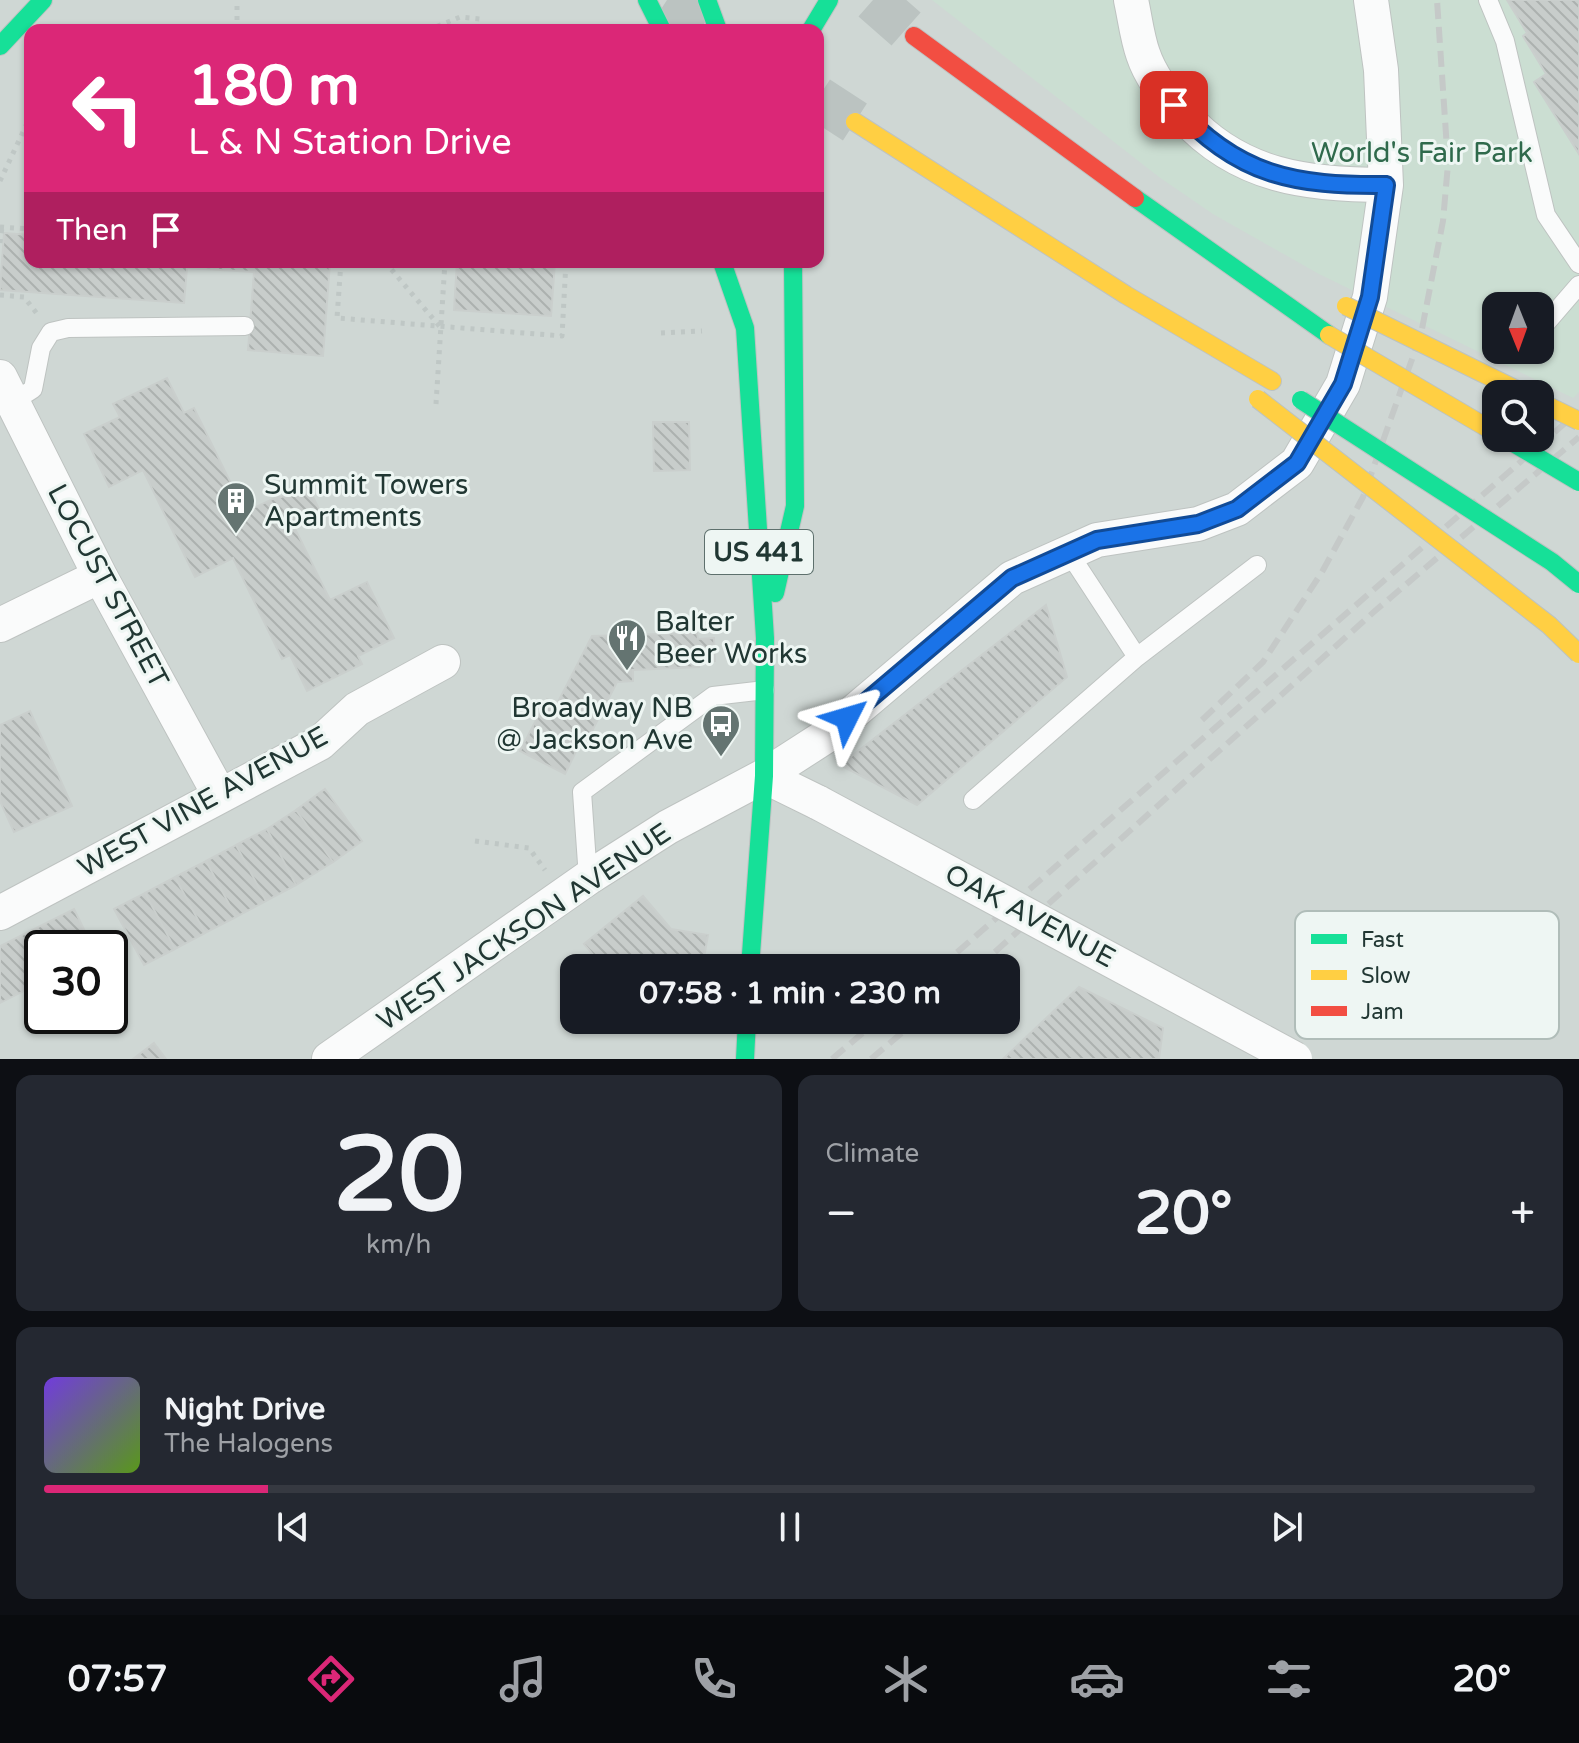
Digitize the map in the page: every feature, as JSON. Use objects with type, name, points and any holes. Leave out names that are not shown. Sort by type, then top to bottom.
[{"type":"main road","points":[[0,46],[43,0]]},
{"type":"main road","points":[[647,0],[659,24]]},
{"type":"main road","points":[[707,0],[716,24]]},
{"type":"main road","points":[[813,24],[829,0]]},
{"type":"main road","points":[[914,36],[1105,177],[1329,335],[1482,425]]},
{"type":"main road","points":[[855,122],[1126,295],[1272,381],[1552,562],[1579,584]]},
{"type":"main road","points":[[1105,177],[1252,257]]},
{"type":"main road","name":"US 441","points":[[724,268],[745,328]]},
{"type":"main road","points":[[765,638],[795,506],[793,268]]},
{"type":"main road","name":"US 441","points":[[751,954],[764,776],[765,690],[765,638],[745,328],[753,288]]},
{"type":"main road","points":[[1126,295],[1549,625],[1579,654]]},
{"type":"main road","points":[[1339,303],[1496,380]]},
{"type":"main road","points":[[1554,409],[1579,421]]},
{"type":"main road","points":[[1529,452],[1579,482]]},
{"type":"main road","points":[[745,1059],[746,1034]]},
{"type":"street","points":[[1131,0],[1143,55],[1159,86],[1211,143],[1242,163],[1292,180],[1386,185]]},
{"type":"street","name":"WEST JACKSON AVENUE","points":[[329,1059],[588,878],[668,827],[764,776],[823,738],[1012,578],[1097,540],[1198,524],[1237,509],[1297,463],[1343,384],[1370,297],[1386,185],[1381,70],[1371,0]]},
{"type":"street","name":"LOCUST STREET","points":[[6,389],[100,576],[219,794]]},
{"type":"street","points":[[0,625],[100,576]]},
{"type":"street","name":"WEST VINE AVENUE","points":[[0,913],[320,743],[357,709],[443,662]]},
{"type":"street","name":"OAK AVENUE","points":[[764,776],[1295,1059]]},
{"type":"lane","points":[[1488,0],[1505,41],[1546,215],[1579,264]]},
{"type":"lane","points":[[1554,314],[1579,285]]},
{"type":"lane","points":[[6,389],[33,389],[41,348],[51,332],[68,328],[245,326]]},
{"type":"lane","points":[[1069,553],[1137,657]]},
{"type":"lane","points":[[973,800],[1137,657],[1257,565]]},
{"type":"lane","points":[[588,878],[582,792],[713,696],[765,690]]},
{"type":"path","points":[[237,0],[237,24]]},
{"type":"path","points":[[443,24],[460,17],[480,19]]},
{"type":"path","points":[[0,181],[24,130]]},
{"type":"path","points":[[0,243],[1,227],[24,229]]},
{"type":"path","points":[[341,268],[337,318],[562,336],[566,268]]},
{"type":"path","points":[[390,268],[441,328]]},
{"type":"path","points":[[436,404],[445,268]]},
{"type":"path","points":[[0,295],[24,297],[51,332]]},
{"type":"path","points":[[661,333],[702,331]]},
{"type":"path","points":[[475,841],[529,848],[550,877]]},
{"type":"shaded area","points":[[0,0],[1579,0],[1579,1059],[0,1059]]},
{"type":"green space","name":"World's Fair Park","points":[[932,0],[1579,0],[1579,392],[1573,398],[1554,389],[1554,380],[1536,380],[1503,364],[1554,364],[1554,292],[1482,292],[1482,354],[1319,274],[1213,214],[1159,177]]},
{"type":"building","points":[[1507,0],[1579,0],[1579,154],[1534,82],[1546,74],[1523,36],[1527,33]]},
{"type":"building","points":[[4,233],[24,235],[24,268],[187,268],[184,303],[0,290]]},
{"type":"building","points":[[187,268],[330,268],[323,356],[248,350],[254,272]]},
{"type":"building","points":[[457,268],[555,268],[551,316],[454,310]]},
{"type":"building","name":"Summit Towers Apartments","points":[[167,378],[184,413],[194,408],[245,512],[279,496],[330,600],[367,582],[394,638],[358,656],[362,664],[307,691],[290,655],[282,659],[233,558],[195,577],[143,470],[109,487],[84,434],[120,417],[113,404]]},
{"type":"building","points":[[653,422],[689,422],[690,470],[654,471]]},
{"type":"building","points":[[307,485],[320,511],[292,525],[279,498]]},
{"type":"building","points":[[1046,605],[1067,677],[917,805],[840,765]]},
{"type":"building","points":[[697,633],[698,639],[714,638],[715,661],[699,661],[699,667],[633,670],[633,681],[617,682],[590,735],[585,733],[565,774],[520,751],[547,699],[557,704],[592,636]]},
{"type":"building","points":[[30,711],[72,806],[14,832],[0,801],[0,725]]},
{"type":"building","points":[[325,789],[362,841],[333,862],[296,810]]},
{"type":"building","points":[[296,810],[333,862],[296,885],[267,829]]},
{"type":"building","points":[[267,829],[296,885],[266,901],[236,845]]},
{"type":"building","points":[[236,845],[266,901],[236,917],[206,861]]},
{"type":"building","points":[[206,861],[236,917],[205,933],[175,877]]},
{"type":"building","points":[[175,877],[205,933],[175,949],[145,893]]},
{"type":"building","points":[[145,893],[175,949],[144,965],[128,930],[114,909]]},
{"type":"building","points":[[643,896],[671,929],[708,935],[705,954],[592,954],[584,944]]},
{"type":"building","points":[[74,909],[84,930],[32,930]]},
{"type":"building","points":[[24,934],[24,991],[0,1003],[0,946]]},
{"type":"building","points":[[1079,987],[1163,1028],[1159,1059],[1003,1059]]},
{"type":"building","points":[[154,1043],[166,1059],[133,1059]]},
{"type":"tunnel","points":[[667,0],[704,24]]},
{"type":"tunnel","points":[[873,0],[914,36]]},
{"type":"tunnel","points":[[824,102],[855,122]]},
{"type":"railway","points":[[1202,720],[1263,662],[1322,572],[1363,497],[1421,334],[1443,221],[1448,164],[1437,0]]},
{"type":"railway","points":[[955,954],[1579,411]]},
{"type":"railway","points":[[993,954],[1376,610],[1579,437]]},
{"type":"railway","points":[[832,1059],[861,1034]]},
{"type":"railway","points":[[871,1059],[900,1034]]},
{"type":"traffic: fast","points":[[0,46],[43,0]]},
{"type":"traffic: fast","points":[[647,0],[659,24]]},
{"type":"traffic: fast","points":[[707,0],[716,24]]},
{"type":"traffic: fast","points":[[815,24],[829,0]]},
{"type":"traffic: fast","points":[[1135,198],[1329,335]]},
{"type":"traffic: fast","points":[[724,268],[745,328],[765,638],[764,776],[751,954]]},
{"type":"traffic: fast","points":[[775,593],[795,506],[793,268]]},
{"type":"traffic: fast","points":[[1301,400],[1552,562],[1579,584]]},
{"type":"traffic: fast","points":[[1529,452],[1579,482]]},
{"type":"traffic: fast","points":[[745,1059],[746,1034]]},
{"type":"traffic: slow","points":[[855,122],[1126,295],[1272,381]]},
{"type":"traffic: slow","points":[[1346,306],[1497,380]]},
{"type":"traffic: slow","points":[[1329,335],[1482,425]]},
{"type":"traffic: slow","points":[[1258,399],[1549,625],[1579,654]]},
{"type":"traffic: slow","points":[[1554,409],[1579,421]]},
{"type":"traffic: jam","points":[[914,36],[1135,198]]},
{"type":"place","name":"Summit Towers Apartments","points":[[236,535]]},
{"type":"place","name":"Balter Beer Works","points":[[627,672]]},
{"type":"place","name":"Broadway NB @ Jackson Ave","points":[[721,758]]},
{"type":"route","points":[[847,718],[1012,578],[1097,540],[1198,524],[1237,509],[1297,463],[1343,384],[1370,297],[1386,185],[1292,180],[1268,173],[1242,163],[1211,143],[1174,105]]}]
